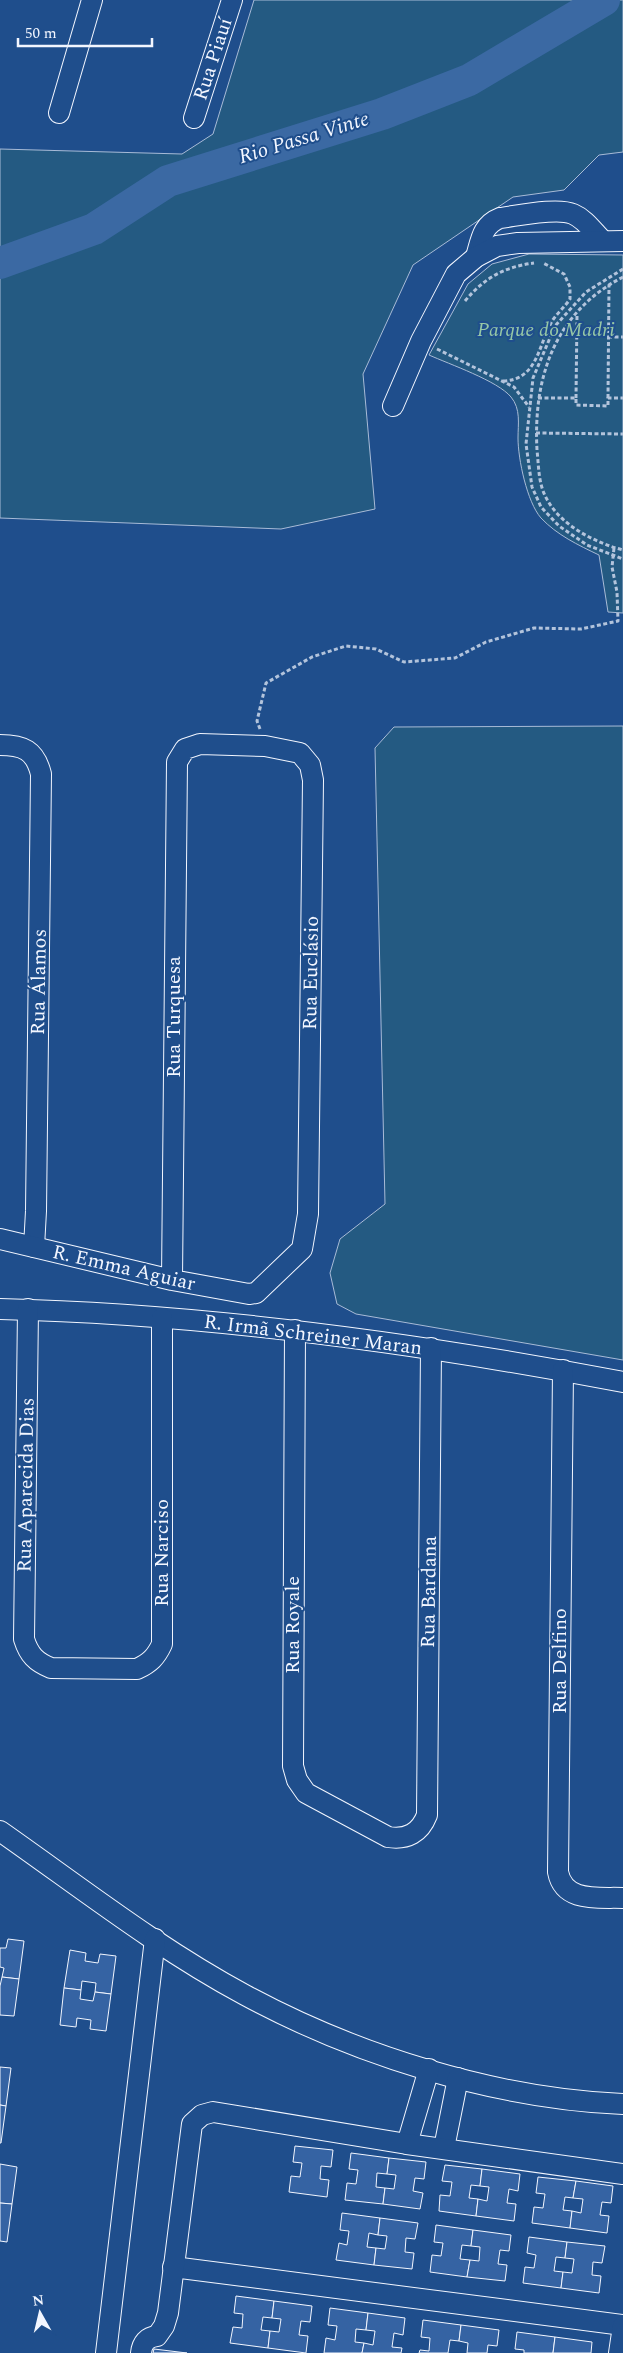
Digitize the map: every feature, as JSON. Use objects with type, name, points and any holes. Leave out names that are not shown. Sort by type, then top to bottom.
[{"type":"street","points":[[59,113],[92,0]]},
{"type":"street","name":"Rua Piauí","points":[[194,118],[232,0]]},
{"type":"street","points":[[476,257],[485,228],[500,218],[561,212],[572,213],[583,220],[602,240]]},
{"type":"street","points":[[393,406],[421,341],[456,274],[476,257],[497,246],[518,242],[623,241]]},
{"type":"street","name":"Rua Euclásio","points":[[180,755],[186,749],[200,744],[265,746],[300,752],[310,765],[313,780],[308,1214],[302,1249],[256,1293],[249,1294]]},
{"type":"street","name":"Rua Álamos","points":[[0,745],[16,745],[25,749],[33,755],[41,774],[34,1247]]},
{"type":"street","name":"Rua Turquesa","points":[[172,1280],[176,769],[180,755]]},
{"type":"street","name":"R. Emma Aguiar","points":[[0,1239],[172,1280],[249,1294]]},
{"type":"street","name":"R. Irmã Schreiner Maran","points":[[0,1309],[28,1309],[162,1318],[295,1330],[431,1348],[623,1382]]},
{"type":"street","name":"Rua Aparecida Dias","points":[[28,1309],[24,1639],[33,1658]]},
{"type":"street","name":"Rua Narciso","points":[[33,1658],[41,1664],[52,1668],[137,1669],[152,1660],[162,1644],[162,1318]]},
{"type":"street","name":"Rua Royale","points":[[295,1330],[292,1766],[297,1780],[306,1793],[380,1832],[398,1838],[417,1832]]},
{"type":"street","name":"Rua Bardana","points":[[417,1832],[427,1815],[431,1348]]},
{"type":"street","name":"Rua Delfino","points":[[562,1370],[558,1872],[564,1887],[578,1896],[623,1898]]},
{"type":"street","points":[[0,1831],[155,1939],[212,1976],[288,2018],[344,2040],[458,2078],[521,2094],[583,2103],[623,2104]]},
{"type":"street","points":[[106,2353],[155,1939]]},
{"type":"street","points":[[407,2144],[429,2069]]},
{"type":"street","points":[[444,2148],[458,2078]]},
{"type":"street","points":[[141,2353],[142,2346],[150,2337],[158,2336],[164,2326],[168,2313],[192,2124],[202,2115],[213,2112],[407,2144],[623,2174]]},
{"type":"street","points":[[173,2267],[623,2326],[619,2353]]},
{"type":"path","points":[[461,306],[478,285],[494,274],[512,268],[546,263],[564,274],[570,287],[570,299],[551,322],[528,372],[514,380],[503,381]]},
{"type":"path","points":[[623,269],[586,292],[555,326],[533,378],[526,444],[532,487],[541,507],[559,526],[587,545],[613,556],[623,558]]},
{"type":"path","points":[[623,277],[590,299],[556,339],[544,370],[538,398],[536,433],[540,484],[548,502],[564,520],[591,538],[623,550]]},
{"type":"path","points":[[577,315],[576,406],[608,406],[609,285]]},
{"type":"path","points":[[608,337],[623,337]]},
{"type":"path","points":[[421,341],[514,387],[530,407]]},
{"type":"path","points":[[440,350],[444,341]]},
{"type":"path","points":[[538,398],[576,398]]},
{"type":"path","points":[[608,398],[623,398]]},
{"type":"path","points":[[536,433],[623,434]]},
{"type":"path","points":[[265,746],[257,721],[266,682],[312,658],[346,646],[376,649],[404,662],[455,658],[486,642],[534,628],[581,629],[618,621],[614,548]]},
{"type":"green space","points":[[254,0],[623,0],[623,152],[599,155],[564,190],[513,197],[413,265],[363,374],[375,509],[281,529],[0,518],[0,149],[182,154],[213,134]]},
{"type":"green space","name":"Parque do Madri","points":[[529,254],[623,255],[623,613],[608,612],[599,555],[561,535],[547,524],[536,511],[522,468],[518,447],[518,412],[511,397],[505,391],[485,379],[429,355],[468,284],[492,264]]},
{"type":"green space","points":[[623,726],[623,1360],[356,1314],[337,1304],[330,1273],[340,1239],[385,1204],[375,748],[394,727]]},
{"type":"building","points":[[8,1939],[24,1941],[19,1979],[2,1977],[4,1968],[0,1967],[0,1948],[6,1948]]},
{"type":"building","points":[[70,1950],[86,1953],[85,1961],[98,1963],[100,1954],[116,1956],[111,1994],[95,1992],[96,1983],[82,1981],[81,1990],[64,1988]]},
{"type":"building","points":[[2,1977],[19,1979],[14,2016],[0,2015],[0,1986]]},
{"type":"building","points":[[64,1988],[81,1990],[80,1999],[93,2001],[95,1992],[111,1994],[106,2031],[90,2029],[91,2020],[77,2018],[76,2027],[60,2025]]},
{"type":"building","points":[[0,2067],[11,2068],[6,2106],[0,2105]]},
{"type":"building","points":[[0,2105],[6,2106],[1,2143],[0,2143]]},
{"type":"building","points":[[295,2146],[333,2150],[331,2167],[321,2166],[320,2179],[329,2180],[327,2197],[289,2192],[291,2176],[300,2177],[302,2163],[293,2162]]},
{"type":"building","points":[[351,2153],[389,2158],[387,2174],[377,2173],[376,2187],[385,2188],[383,2204],[345,2200],[347,2183],[356,2184],[358,2170],[349,2169]]},
{"type":"building","points":[[389,2158],[426,2162],[424,2179],[415,2178],[413,2191],[423,2193],[420,2209],[383,2204],[385,2188],[394,2189],[396,2175],[387,2174]]},
{"type":"building","points":[[0,2164],[17,2167],[12,2204],[0,2203]]},
{"type":"building","points":[[445,2165],[482,2169],[480,2186],[471,2185],[469,2198],[478,2199],[476,2216],[439,2211],[440,2195],[450,2196],[452,2182],[442,2181]]},
{"type":"building","points":[[482,2169],[520,2174],[518,2191],[509,2189],[507,2203],[516,2204],[514,2221],[476,2216],[478,2199],[487,2201],[489,2187],[480,2186]]},
{"type":"building","points":[[538,2177],[576,2181],[573,2198],[565,2197],[563,2210],[572,2211],[570,2228],[532,2223],[534,2207],[543,2208],[545,2194],[536,2193]]},
{"type":"building","points":[[576,2181],[613,2186],[611,2203],[602,2202],[600,2215],[609,2216],[607,2233],[570,2228],[572,2211],[581,2213],[583,2199],[573,2198]]},
{"type":"building","points":[[0,2203],[12,2204],[7,2242],[0,2241]]},
{"type":"building","points":[[342,2213],[380,2218],[378,2235],[369,2233],[367,2247],[376,2248],[374,2265],[336,2260],[339,2243],[347,2245],[349,2231],[340,2230]]},
{"type":"building","points":[[380,2218],[418,2223],[415,2239],[406,2238],[405,2252],[414,2253],[412,2269],[374,2265],[376,2248],[385,2249],[387,2236],[378,2235]]},
{"type":"building","points":[[436,2225],[473,2230],[471,2246],[462,2245],[460,2259],[470,2260],[467,2277],[430,2272],[432,2255],[441,2256],[443,2243],[434,2242]]},
{"type":"building","points":[[473,2230],[511,2235],[509,2251],[500,2250],[498,2264],[507,2265],[505,2281],[467,2277],[470,2260],[479,2261],[480,2247],[471,2246]]},
{"type":"building","points":[[529,2237],[567,2242],[565,2258],[556,2257],[554,2271],[563,2272],[561,2288],[523,2283],[525,2267],[534,2268],[536,2255],[527,2253]]},
{"type":"building","points":[[567,2242],[605,2246],[602,2263],[593,2262],[592,2275],[601,2276],[599,2293],[561,2288],[563,2272],[572,2273],[574,2259],[565,2258]]},
{"type":"building","points":[[236,2296],[274,2301],[272,2318],[263,2317],[261,2330],[270,2331],[268,2348],[230,2343],[233,2327],[242,2328],[243,2314],[234,2313]]},
{"type":"building","points":[[274,2301],[312,2306],[310,2322],[301,2321],[299,2335],[308,2336],[306,2353],[268,2348],[270,2331],[279,2332],[281,2319],[272,2318]]},
{"type":"building","points":[[330,2308],[368,2313],[366,2330],[356,2329],[355,2342],[364,2343],[362,2353],[324,2353],[326,2338],[335,2340],[337,2326],[328,2325]]},
{"type":"building","points":[[368,2313],[405,2318],[403,2335],[394,2333],[392,2347],[402,2348],[401,2353],[362,2353],[364,2343],[373,2345],[375,2331],[366,2330]]},
{"type":"building","points":[[423,2320],[461,2325],[459,2341],[450,2340],[448,2353],[419,2353],[420,2350],[429,2351],[430,2338],[421,2337]]},
{"type":"building","points":[[461,2325],[499,2330],[497,2346],[488,2345],[487,2353],[467,2353],[468,2343],[459,2341]]},
{"type":"building","points":[[517,2332],[555,2337],[553,2353],[524,2353],[524,2350],[515,2349]]},
{"type":"building","points":[[555,2337],[592,2342],[591,2353],[553,2353]]},
{"type":"building","points":[[154,2349],[187,2353],[153,2353]]},
{"type":"waterway","name":"Rio Passa Vinte","points":[[0,263],[94,229],[168,181],[382,114],[469,80],[604,0]]}]
